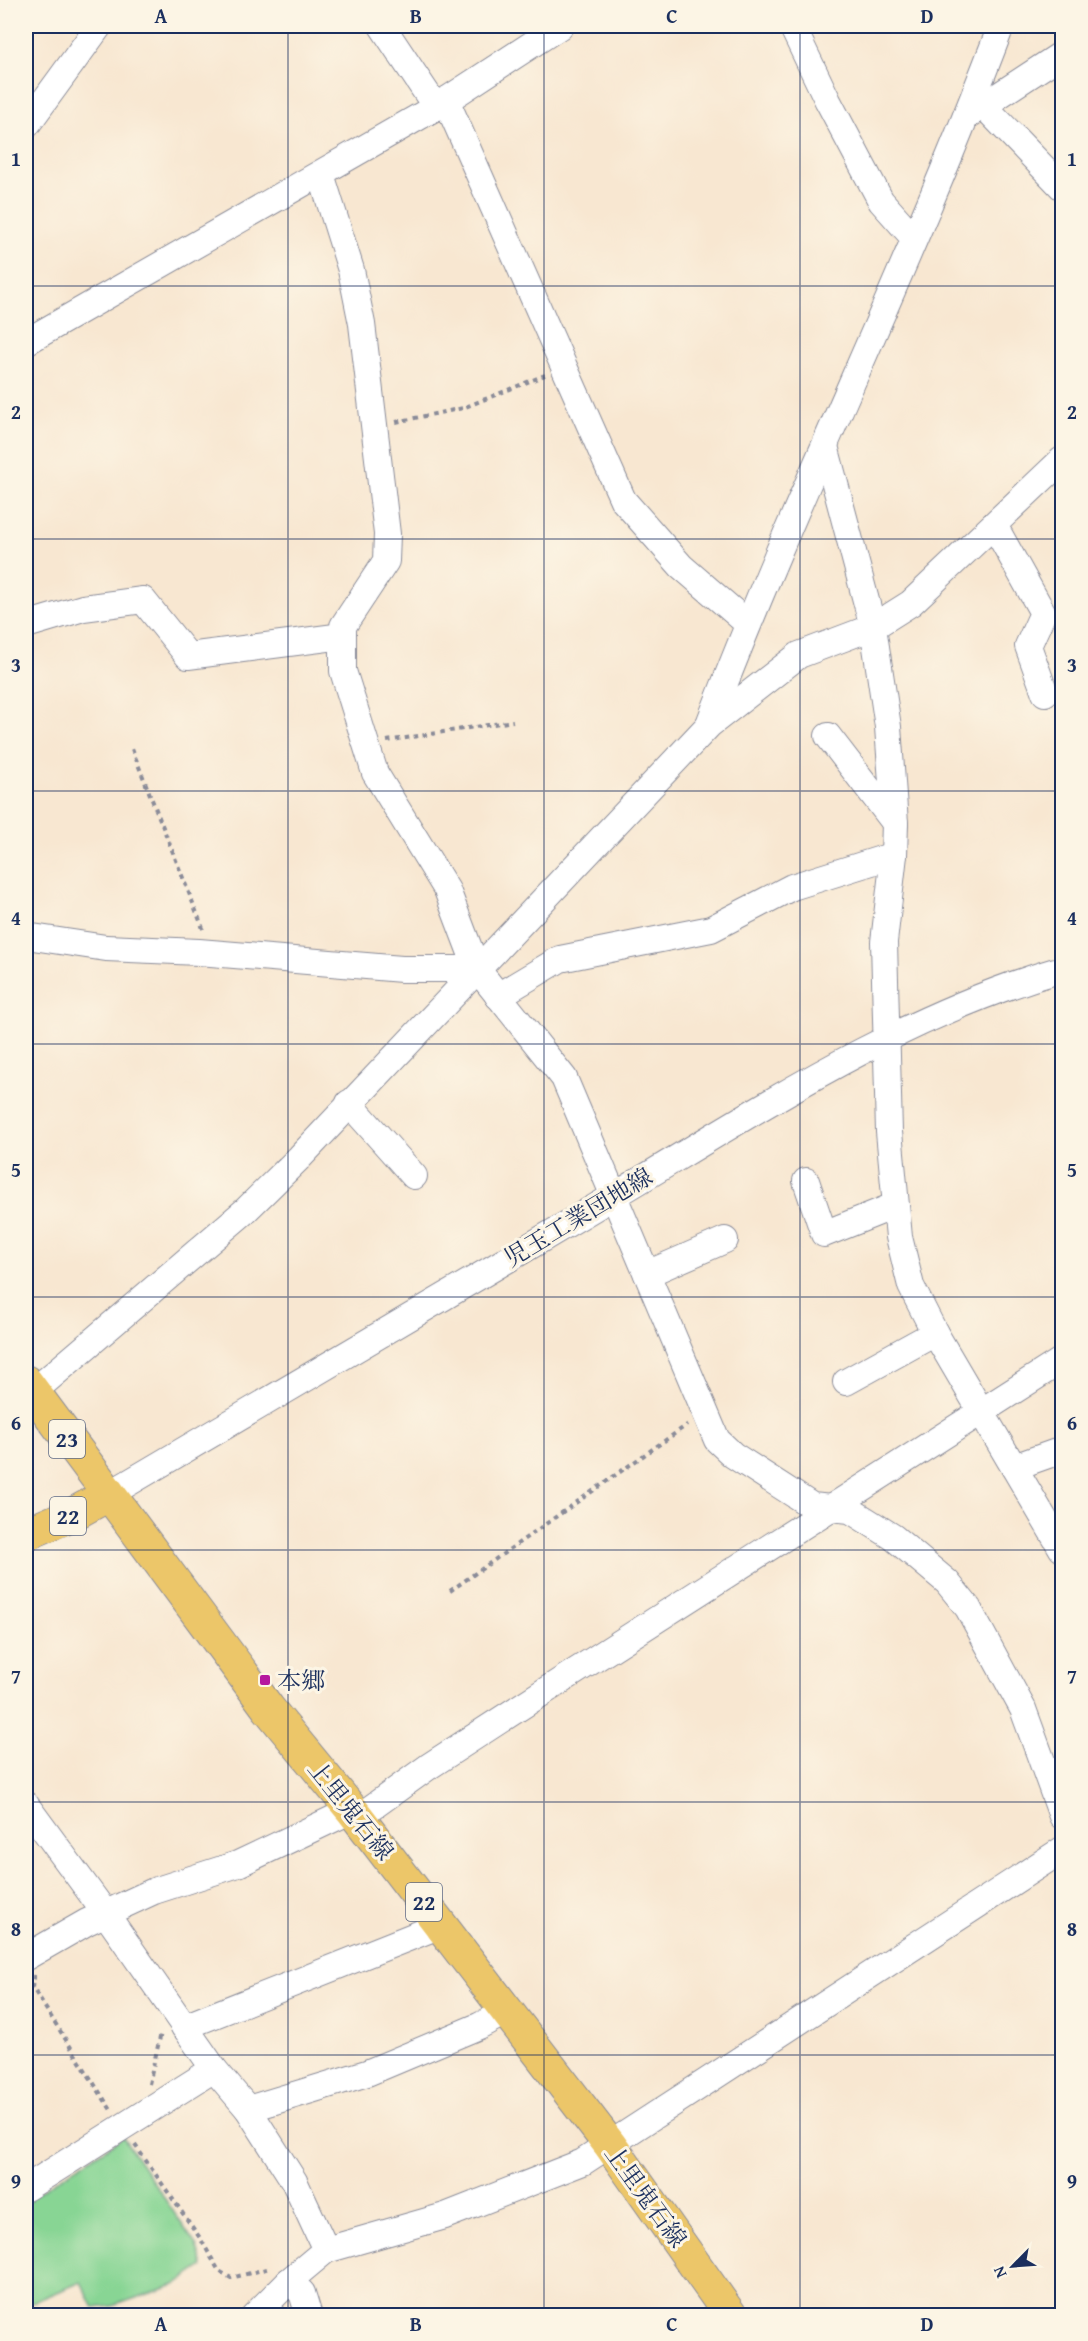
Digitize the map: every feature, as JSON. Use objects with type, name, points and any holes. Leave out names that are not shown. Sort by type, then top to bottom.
[{"type":"main road","name":"23","points":[[29,1387],[108,1495]]},
{"type":"main road","name":"22","points":[[26,1534],[75,1513],[108,1495]]},
{"type":"main road","name":"上里鬼石線","points":[[108,1495],[268,1708],[352,1810],[610,2145],[731,2316]]},
{"type":"street","points":[[26,126],[99,26]]},
{"type":"street","points":[[382,26],[441,104],[564,367],[623,500],[681,566],[747,623]]},
{"type":"street","points":[[26,342],[441,104],[560,26]]},
{"type":"street","points":[[792,26],[828,101],[881,201],[914,238]]},
{"type":"street","points":[[709,725],[747,623],[914,238],[975,111],[1000,26]]},
{"type":"street","points":[[975,111],[1062,54]]},
{"type":"street","points":[[975,111],[1062,187]]},
{"type":"street","points":[[321,174],[351,270],[362,324],[387,534],[386,561],[343,626],[342,636],[343,671],[375,773],[447,890],[477,969],[564,1078],[717,1440],[733,1455],[812,1506],[850,1510],[893,1537],[947,1582],[968,1608],[1023,1709],[1062,1816]]},
{"type":"street","points":[[825,446],[873,627],[888,727],[895,823],[894,855],[884,942],[886,1038],[894,1206],[899,1238],[911,1286],[935,1333],[1062,1549]]},
{"type":"street","points":[[29,1387],[245,1211],[300,1156],[709,725],[799,655],[873,627],[911,603],[1062,460]]},
{"type":"street","points":[[994,525],[1043,613],[1028,646],[1045,693]]},
{"type":"street","points":[[26,625],[83,608],[143,600],[188,656],[342,636]]},
{"type":"street","points":[[828,736],[895,823]]},
{"type":"street","points":[[498,996],[560,959],[711,929],[792,887],[894,855]]},
{"type":"street","points":[[26,936],[106,948],[402,969],[477,969]]},
{"type":"street","name":"児玉工業団地線","points":[[108,1495],[792,1088],[886,1038],[951,1008],[1062,969]]},
{"type":"street","points":[[349,1103],[414,1176]]},
{"type":"street","points":[[806,1181],[824,1234],[894,1206]]},
{"type":"street","points":[[647,1274],[725,1240]]},
{"type":"street","points":[[846,1382],[935,1333]]},
{"type":"street","points":[[30,1965],[60,1936],[154,1891],[238,1864],[352,1810],[367,1811],[428,1767],[548,1689],[1062,1360]]},
{"type":"street","points":[[1014,1467],[1062,1450]]},
{"type":"street","points":[[26,1805],[106,1914],[174,2025],[248,2109],[294,2181],[326,2250]]},
{"type":"street","points":[[254,2316],[289,2281],[326,2250],[445,2216],[583,2162],[1062,1850]]},
{"type":"street","points":[[174,2025],[441,1924]]},
{"type":"street","points":[[248,2109],[367,2073],[479,2026],[507,2011]]},
{"type":"street","points":[[26,2188],[119,2122],[214,2069]]},
{"type":"street","points":[[289,2281],[302,2293],[309,2316]]},
{"type":"path","points":[[375,427],[463,408],[564,367]]},
{"type":"path","points":[[366,745],[513,721]]},
{"type":"path","points":[[132,748],[214,954]]},
{"type":"path","points":[[450,1591],[705,1413]]},
{"type":"path","points":[[30,1965],[32,1987],[119,2122],[200,2238],[219,2271],[231,2278],[274,2267],[289,2281]]},
{"type":"path","points":[[148,2088],[174,2025]]},
{"type":"green space","points":[[123,2137],[196,2245],[203,2266],[175,2285],[112,2306],[94,2308],[81,2282],[31,2303],[26,2293],[26,2200]]},
{"type":"place","name":"本郷","points":[[265,1680]]}]
